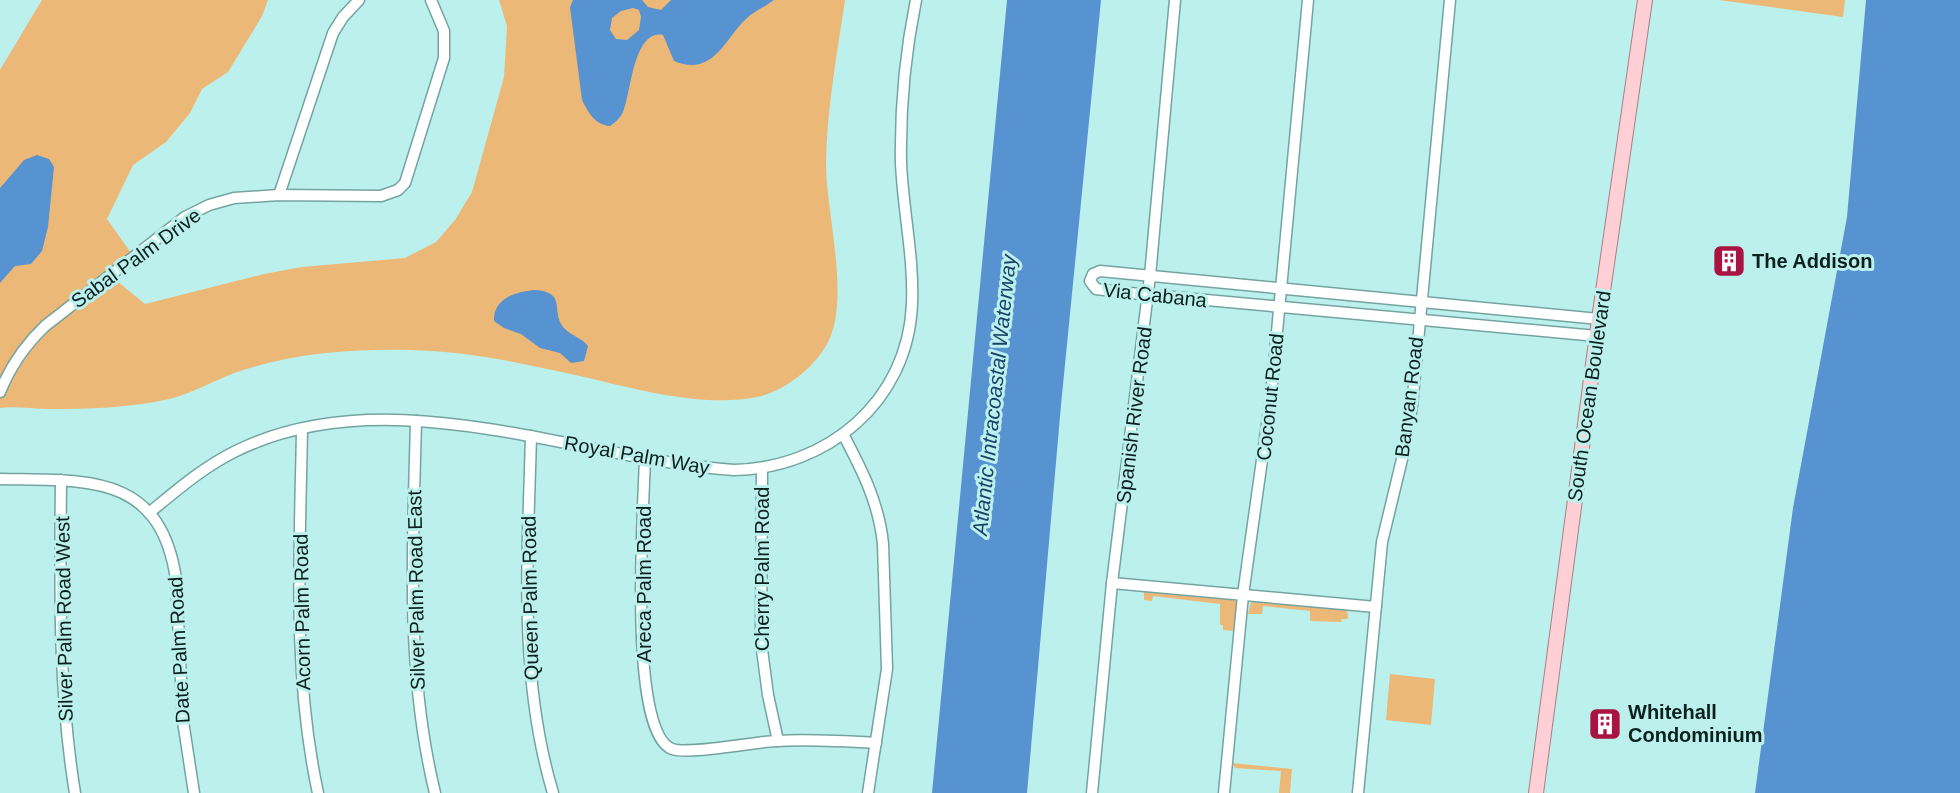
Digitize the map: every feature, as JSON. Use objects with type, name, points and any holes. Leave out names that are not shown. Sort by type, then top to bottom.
[{"type":"main road","name":"South Ocean Boulevard","points":[[1536,793],[1599,319],[1646,0]]},
{"type":"street","points":[[279,195],[333,33],[343,17],[359,0]]},
{"type":"street","name":"Sabal Palm Drive","points":[[0,392],[7,374],[38,332],[185,217],[209,205],[234,198],[279,195],[381,196],[398,190],[405,183],[444,58],[444,31],[431,0]]},
{"type":"street","name":"Royal Palm Way","points":[[149,513],[197,474],[226,456],[272,437],[302,429],[368,422],[416,421],[480,427],[715,469],[762,469],[814,453],[843,434],[866,414],[887,385],[900,360],[910,325],[912,288],[901,131],[905,63],[916,0]]},
{"type":"street","name":"Spanish River Road","points":[[1092,793],[1112,583],[1150,276],[1175,0]]},
{"type":"street","name":"Coconut Road","points":[[1224,793],[1243,595],[1271,396],[1308,0]]},
{"type":"street","name":"Banyan Road","points":[[1358,793],[1382,542],[1407,435],[1450,0]]},
{"type":"street","name":"Via Cabana","points":[[1597,336],[1148,295],[1096,289],[1090,281],[1093,274],[1100,272],[1599,319]]},
{"type":"street","name":"Silver Palm Road East","points":[[416,421],[414,657],[422,733],[435,793]]},
{"type":"street","name":"Acorn Palm Road","points":[[302,429],[299,651],[307,733],[318,793]]},
{"type":"street","points":[[843,434],[863,471],[879,517],[883,544],[887,669],[868,793]]},
{"type":"street","name":"Queen Palm Road","points":[[531,436],[527,646],[534,707],[553,793]]},
{"type":"street","name":"Areca Palm Road","points":[[645,457],[641,640],[649,703],[656,736],[662,743],[679,751],[778,741],[876,743]]},
{"type":"street","name":"Cherry Palm Road","points":[[762,469],[760,642],[778,741]]},
{"type":"street","points":[[0,479],[87,482],[113,488],[129,495],[149,513]]},
{"type":"street","name":"Silver Palm Road West","points":[[62,480],[61,660],[65,717],[75,793]]},
{"type":"street","name":"Date Palm Road","points":[[149,513],[162,531],[173,562],[183,721],[194,793]]},
{"type":"street","points":[[1112,583],[1376,607]]},
{"type":"shaded area","points":[[42,0],[268,0],[262,16],[228,72],[202,89],[190,113],[166,142],[133,165],[107,219],[131,253],[117,281],[145,304],[264,274],[302,267],[405,258],[436,242],[455,220],[472,192],[504,77],[507,26],[499,0],[845,0],[828,122],[826,163],[837,275],[835,319],[830,338],[818,358],[790,383],[768,394],[736,400],[670,396],[497,359],[432,351],[388,350],[322,354],[279,360],[237,372],[178,397],[154,402],[78,409],[0,408],[0,70]]},
{"type":"shaded area","points":[[1719,0],[1845,0],[1843,17]]},
{"type":"shaded area","points":[[1144,591],[1233,599],[1237,602],[1234,631],[1223,630],[1223,625],[1220,625],[1220,604],[1153,596],[1152,601],[1144,600]]},
{"type":"shaded area","points":[[1251,602],[1347,609],[1348,619],[1342,619],[1341,622],[1310,621],[1310,611],[1263,606],[1262,614],[1248,614]]},
{"type":"shaded area","points":[[1390,674],[1435,679],[1431,725],[1386,720]]},
{"type":"shaded area","points":[[1232,763],[1292,769],[1290,793],[1279,793],[1281,771],[1235,768]]},
{"type":"water","points":[[573,0],[642,0],[648,7],[661,10],[671,0],[774,0],[749,16],[717,53],[709,60],[699,64],[687,65],[674,61],[663,35],[653,36],[645,42],[639,52],[623,112],[610,126],[596,120],[582,100],[570,7]],"holes":[[[633,8],[639,10],[641,17],[639,30],[627,40],[616,39],[610,30],[612,18],[621,11]]]},
{"type":"water","name":"Atlantic Intracoastal Waterway","points":[[1007,0],[1101,0],[1061,405],[1027,793],[932,793]]},
{"type":"water","points":[[1866,0],[1960,0],[1960,793],[1755,793],[1793,508],[1847,217]]},
{"type":"water","points":[[37,155],[49,159],[54,167],[48,227],[42,251],[31,264],[15,266],[0,283],[0,188],[24,160]]},
{"type":"water","points":[[534,290],[545,292],[555,299],[558,316],[565,329],[588,346],[584,361],[571,363],[560,353],[540,348],[521,334],[504,328],[494,321],[497,307],[501,302],[520,292]]},
{"type":"place","name":"The Addison","points":[[1729,261]]},
{"type":"place","name":"Whitehall Condominium","points":[[1605,724]]}]
